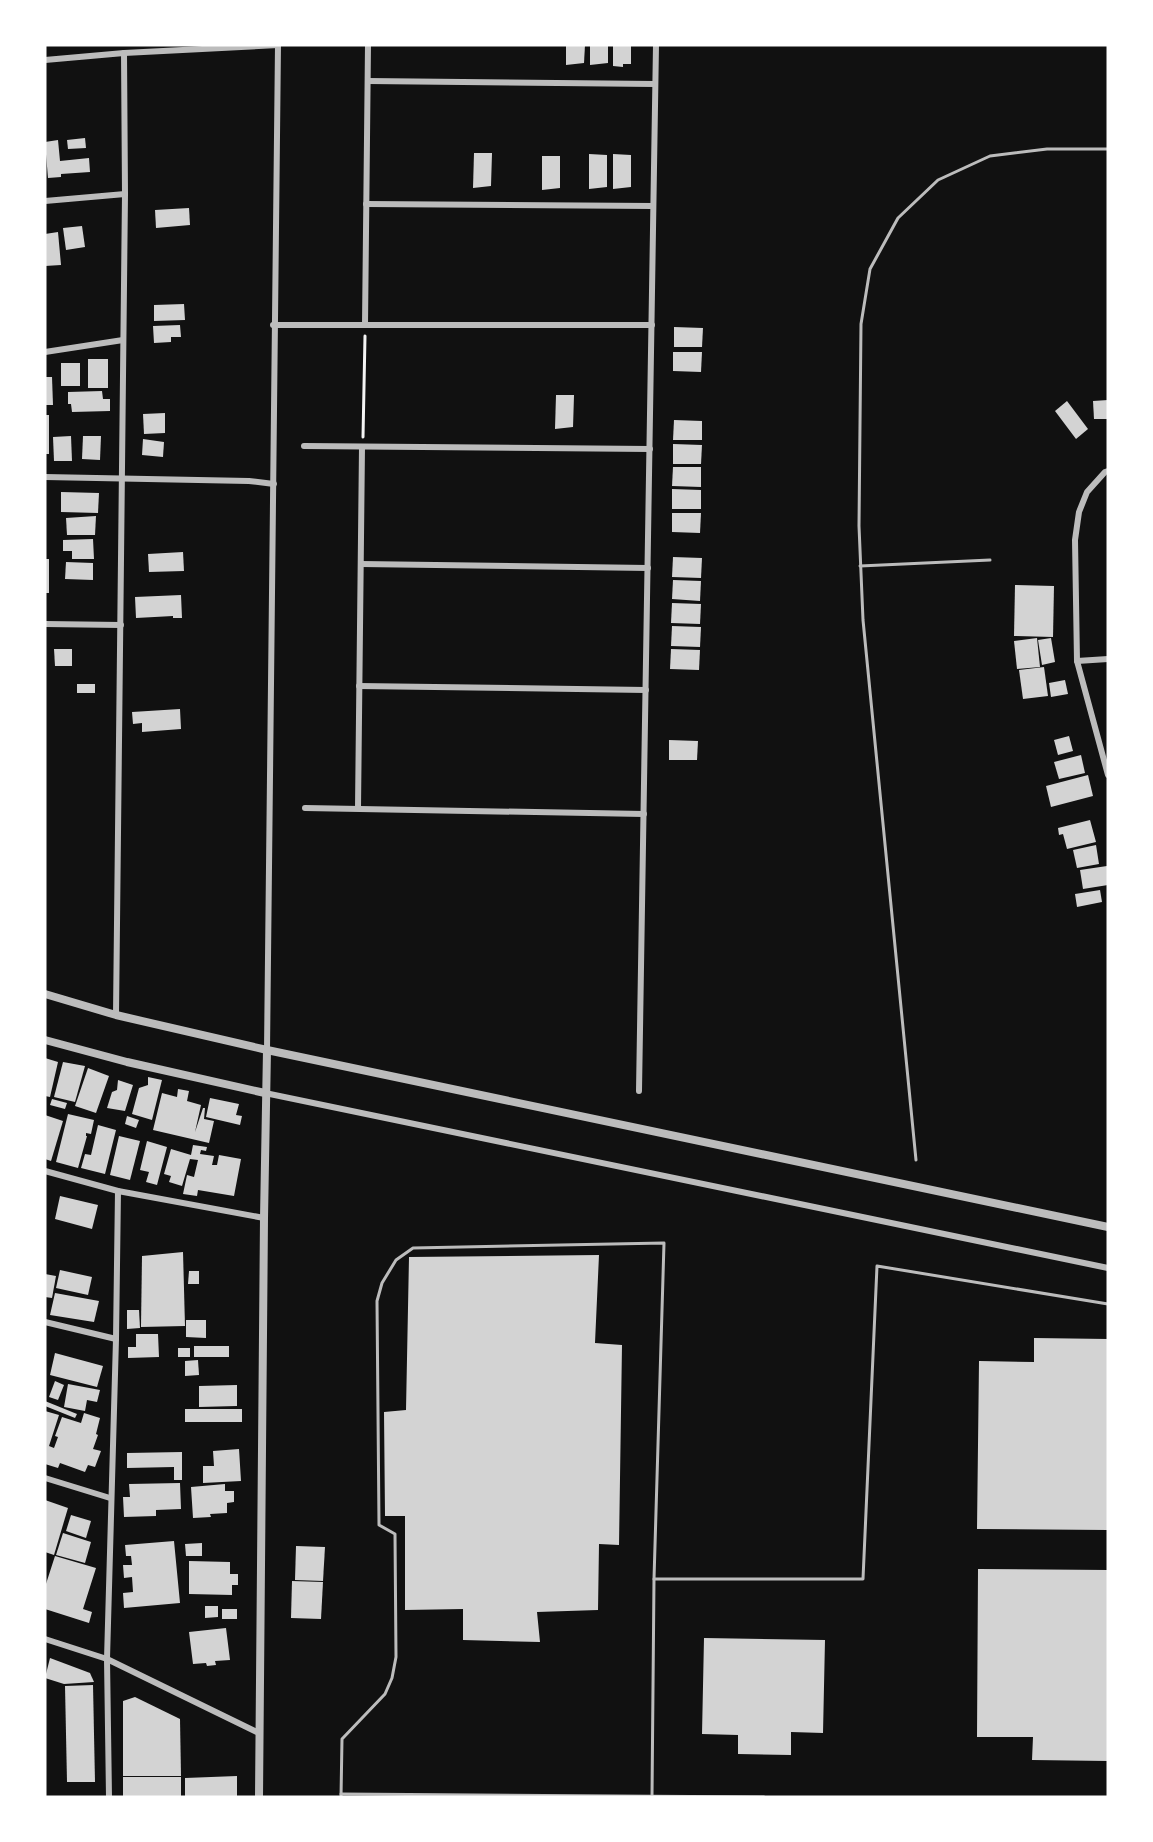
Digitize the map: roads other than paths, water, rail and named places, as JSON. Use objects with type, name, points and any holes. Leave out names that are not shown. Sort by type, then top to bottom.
[{"type":"street","points":[[45,60],[124,53],[278,45],[273,325],[274,484],[265,1093],[259,1797]]},
{"type":"street","points":[[365,325],[368,45]]},
{"type":"street","points":[[639,1091],[656,45]]},
{"type":"street","points":[[116,1015],[125,194],[124,53]]},
{"type":"street","points":[[368,81],[655,84]]},
{"type":"street","points":[[45,201],[125,194]]},
{"type":"street","points":[[366,204],[653,206]]},
{"type":"street","points":[[273,325],[652,325]]},
{"type":"street","points":[[45,352],[123,340]]},
{"type":"street","points":[[304,446],[650,450]]},
{"type":"street","points":[[358,808],[362,447]]},
{"type":"street","points":[[1106,471],[1088,492],[1079,512],[1075,540],[1077,661],[1108,775]]},
{"type":"street","points":[[45,477],[249,481],[274,484]]},
{"type":"street","points":[[361,564],[648,568]]},
{"type":"street","points":[[45,624],[121,625]]},
{"type":"street","points":[[1077,661],[1108,659]]},
{"type":"street","points":[[359,686],[646,690]]},
{"type":"street","points":[[305,808],[644,814]]},
{"type":"street","points":[[45,994],[116,1015],[267,1050],[1108,1227]]},
{"type":"street","points":[[45,1040],[127,1062],[265,1093],[1108,1268]]},
{"type":"street","points":[[45,1172],[118,1191],[264,1218]]},
{"type":"street","points":[[102,1797],[109,1797],[107,1659],[118,1191]]},
{"type":"street","points":[[45,1322],[116,1339]]},
{"type":"street","points":[[45,1478],[110,1498]]},
{"type":"street","points":[[45,1639],[107,1659],[260,1733]]},
{"type":"lane","points":[[916,1160],[863,620],[860,566],[861,324],[870,269],[898,219],[938,180],[990,156],[1047,149],[1108,149]]},
{"type":"lane","points":[[860,566],[990,560]]},
{"type":"lane","points":[[652,1796],[654,1579],[664,1243],[413,1248],[396,1260],[382,1283],[377,1301],[379,1525],[395,1534],[396,1657],[392,1678],[385,1694],[342,1739],[341,1795],[764,1797]]},
{"type":"lane","points":[[654,1579],[863,1579],[877,1266],[1108,1304]]}]
